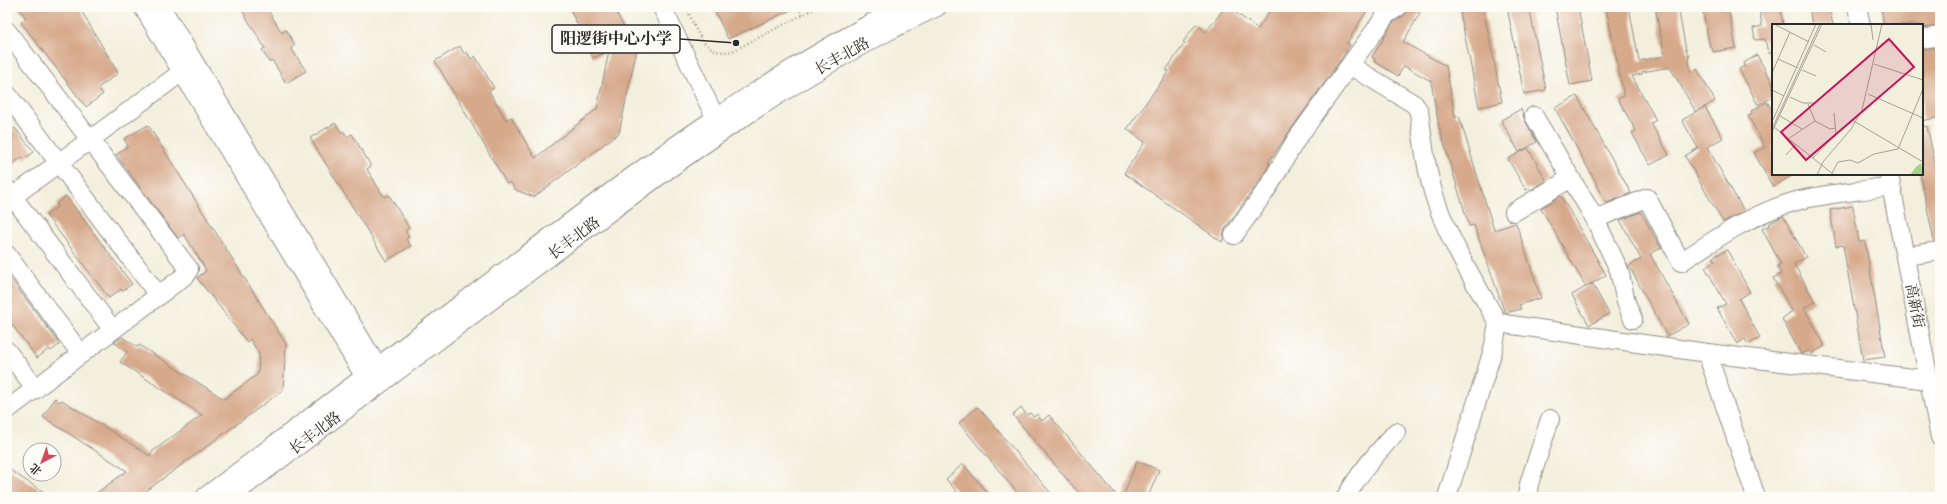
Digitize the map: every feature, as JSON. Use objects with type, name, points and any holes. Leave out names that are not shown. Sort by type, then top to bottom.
[{"type":"street","points":[[143,7],[182,72],[375,378]]},
{"type":"street","points":[[161,7],[375,378]]},
{"type":"street","points":[[662,7],[715,117]]},
{"type":"street","name":"长丰北路","points":[[230,497],[375,378],[602,198],[715,117],[820,51],[902,7]]},
{"type":"street","name":"长丰北路","points":[[205,497],[746,114],[828,64],[937,7]]},
{"type":"street","points":[[1234,235],[1267,189],[1296,140],[1351,66],[1386,15],[1398,7]]},
{"type":"street","points":[[1857,7],[1860,24]]},
{"type":"street","points":[[7,31],[190,269],[187,274],[159,296],[36,389],[7,409]]},
{"type":"street","points":[[1923,39],[1940,36]]},
{"type":"street","points":[[1351,66],[1414,104],[1419,111],[1430,181],[1442,218],[1460,255],[1498,323],[1493,350],[1447,497]]},
{"type":"street","points":[[113,330],[9,195],[59,163],[182,72]]},
{"type":"street","points":[[7,94],[159,296]]},
{"type":"street","points":[[1534,116],[1595,219],[1619,270],[1626,302],[1633,319]]},
{"type":"street","points":[[1514,212],[1571,178]]},
{"type":"street","points":[[1595,219],[1647,198],[1681,262],[1740,224],[1778,207],[1801,200],[1890,180]]},
{"type":"street","name":"高新街","points":[[1890,180],[1940,437]]},
{"type":"street","points":[[1905,256],[1940,251]]},
{"type":"street","points":[[7,255],[81,354]]},
{"type":"street","points":[[1498,323],[1707,353],[1929,380]]},
{"type":"street","points":[[7,351],[36,389]]},
{"type":"street","points":[[1707,353],[1756,497]]},
{"type":"street","points":[[1527,497],[1529,484],[1550,419]]},
{"type":"street","points":[[1346,497],[1357,478],[1396,432]]},
{"type":"path","points":[[686,7],[702,40],[710,48],[721,52],[732,51],[817,7]]},
{"type":"path","points":[[798,7],[802,15]]},
{"type":"building","points":[[18,7],[79,7],[118,73],[98,88],[103,94],[86,107],[21,22],[26,18]]},
{"type":"building","points":[[240,7],[266,7],[282,33],[286,30],[295,45],[291,48],[306,71],[286,83],[272,60],[269,62],[262,50],[265,48]]},
{"type":"building","points":[[569,7],[614,7],[636,53],[619,133],[534,197],[516,190],[510,182],[507,184],[435,61],[460,46],[464,54],[467,52],[471,59],[475,56],[494,88],[489,91],[506,120],[511,117],[535,158],[597,109],[609,51],[593,58]]},
{"type":"building","points":[[713,7],[797,7],[728,39]]},
{"type":"building","points":[[1225,7],[1228,7],[1258,29],[1272,7],[1369,7],[1347,43],[1350,45],[1342,58],[1287,135],[1268,163],[1270,164],[1258,183],[1225,229],[1222,242],[1124,173],[1145,142],[1127,129],[1169,71],[1166,70],[1196,24],[1206,32]]},
{"type":"building","points":[[1408,7],[1420,13],[1403,42],[1446,66],[1455,117],[1459,116],[1494,230],[1516,223],[1541,298],[1519,305],[1521,309],[1505,313],[1474,225],[1469,226],[1439,127],[1431,81],[1404,66],[1398,76],[1374,61],[1375,59],[1372,57],[1393,23],[1404,15]]},
{"type":"building","points":[[1459,7],[1483,7],[1502,102],[1479,107]]},
{"type":"building","points":[[1507,7],[1529,7],[1546,90],[1524,94]]},
{"type":"building","points":[[1555,7],[1578,7],[1592,81],[1570,85]]},
{"type":"building","points":[[1606,7],[1629,7],[1639,61],[1665,56],[1655,7],[1678,7],[1686,50],[1690,57],[1688,57],[1691,72],[1697,69],[1715,101],[1696,112],[1670,67],[1642,72],[1642,74],[1632,76],[1656,120],[1651,123],[1669,155],[1650,165],[1632,133],[1636,131],[1618,99],[1624,96]]},
{"type":"building","points":[[1702,7],[1728,7],[1736,48],[1713,52],[1712,47],[1710,47]]},
{"type":"building","points":[[1759,7],[1780,7],[1783,24],[1772,24],[1772,53],[1768,53],[1765,39],[1755,40],[1753,28],[1762,26]]},
{"type":"building","points":[[1809,7],[1829,7],[1833,24],[1812,24]]},
{"type":"building","points":[[1881,7],[1940,7],[1940,26],[1923,28],[1923,24],[1884,24]]},
{"type":"building","points":[[1940,47],[1940,117],[1923,121],[1923,49]]},
{"type":"building","points":[[1757,55],[1772,82],[1772,98],[1758,105],[1739,69],[1745,66],[1744,63]]},
{"type":"building","points":[[1577,96],[1631,193],[1607,203],[1555,108]]},
{"type":"building","points":[[1767,102],[1772,110],[1772,175],[1793,175],[1773,187],[1754,153],[1765,147],[1748,116],[1752,113],[1751,111]]},
{"type":"building","points":[[1705,107],[1723,138],[1707,147],[1744,211],[1723,222],[1685,156],[1698,148],[1682,120]]},
{"type":"building","points":[[1521,109],[1525,121],[1537,142],[1519,152],[1501,120]]},
{"type":"building","points":[[335,123],[341,132],[343,131],[347,137],[352,134],[371,166],[367,169],[384,197],[389,195],[409,228],[405,231],[409,237],[406,239],[411,246],[386,261],[310,138]]},
{"type":"building","points":[[148,125],[286,344],[283,390],[138,497],[91,497],[127,471],[43,417],[55,398],[60,402],[62,400],[150,456],[153,451],[202,415],[120,362],[127,352],[114,342],[122,337],[137,347],[139,345],[224,399],[258,374],[259,354],[250,339],[247,342],[197,278],[206,271],[184,234],[178,238],[116,155],[128,146],[124,139]]},
{"type":"building","points":[[1927,126],[1940,187],[1940,241],[1934,241],[1920,175],[1923,175],[1923,127]]},
{"type":"building","points":[[15,128],[34,152],[24,159],[22,157],[7,169],[7,134]]},
{"type":"building","points":[[1528,148],[1546,180],[1531,190],[1530,188],[1526,190],[1508,159]]},
{"type":"building","points":[[66,196],[132,284],[122,291],[121,289],[109,298],[46,215],[58,206],[56,204]]},
{"type":"building","points":[[1561,196],[1606,275],[1586,287],[1541,208]]},
{"type":"building","points":[[1853,206],[1859,242],[1865,241],[1885,357],[1863,360],[1843,245],[1836,246],[1830,210]]},
{"type":"building","points":[[1641,212],[1661,248],[1650,254],[1689,324],[1667,336],[1629,266],[1641,259],[1620,220]]},
{"type":"building","points":[[1783,216],[1806,257],[1794,264],[1815,302],[1804,308],[1825,346],[1811,354],[1809,351],[1801,354],[1782,319],[1792,311],[1773,278],[1781,274],[1777,266],[1781,264],[1762,229]]},
{"type":"building","points":[[1727,250],[1750,292],[1739,299],[1760,338],[1748,344],[1745,339],[1737,344],[1717,308],[1726,304],[1705,267],[1715,261],[1713,257]]},
{"type":"building","points":[[7,274],[60,344],[51,351],[49,349],[37,358],[7,318]]},
{"type":"building","points":[[1592,283],[1609,314],[1589,325],[1572,295]]},
{"type":"building","points":[[978,407],[1054,497],[1021,497],[959,423]]},
{"type":"building","points":[[1021,408],[1027,415],[1030,413],[1034,417],[1037,414],[1042,421],[1049,415],[1118,497],[1082,497],[1013,415]]},
{"type":"building","points":[[1137,461],[1159,470],[1148,497],[1123,497]]},
{"type":"building","points":[[963,464],[991,497],[961,497],[946,479]]},
{"type":"building","points":[[7,468],[22,478],[22,482],[28,482],[52,497],[7,497]]},
{"type":"place","name":"阳逻街中心小学","points":[[736,43]]}]
